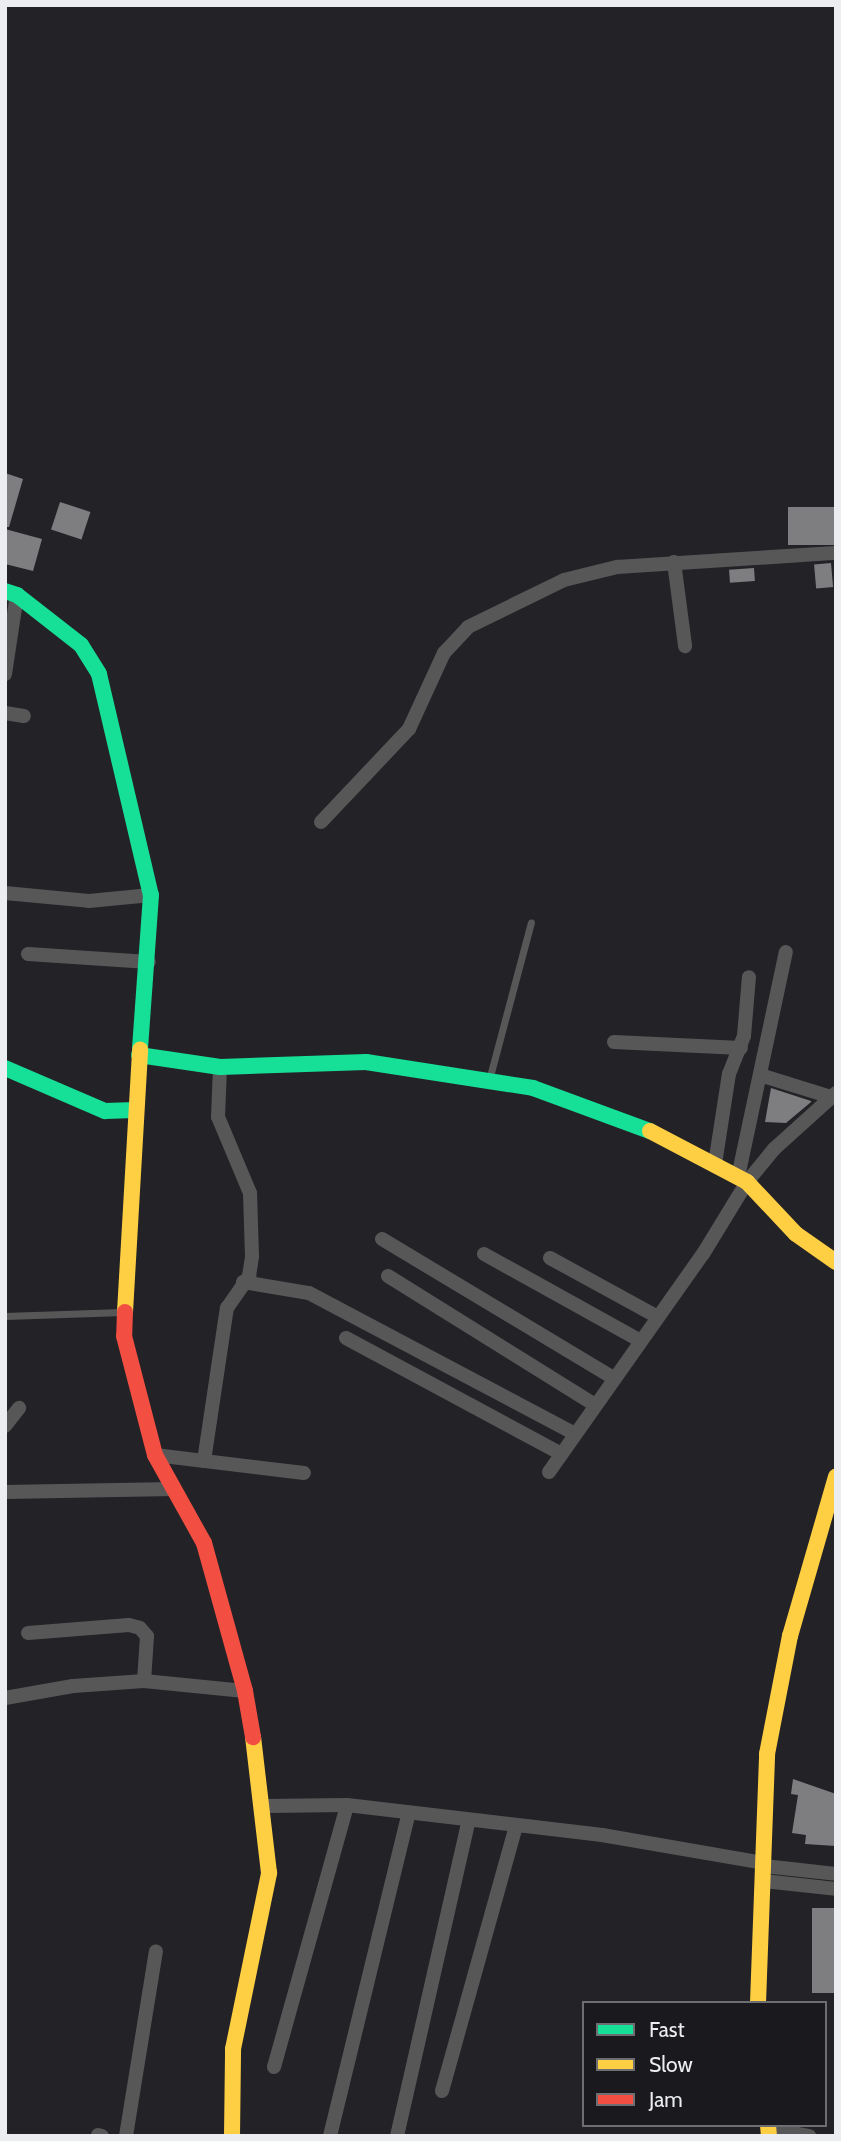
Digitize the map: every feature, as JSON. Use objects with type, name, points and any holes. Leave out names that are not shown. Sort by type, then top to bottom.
[{"type":"street","points":[[321,822],[409,729],[444,653],[468,627],[564,580],[617,566],[836,552]]},
{"type":"street","points":[[674,562],[685,646]]},
{"type":"street","points":[[5,674],[11,593]]},
{"type":"street","points":[[11,593],[81,645],[99,674],[151,895],[149,962],[135,1110],[124,1336],[155,1455],[204,1543],[246,1691],[264,1806],[269,1873],[233,2049],[234,2135]]},
{"type":"street","points":[[5,713],[24,716]]},
{"type":"street","points":[[5,892],[89,901],[151,895]]},
{"type":"street","points":[[743,1179],[760,1074],[786,952]]},
{"type":"street","points":[[28,954],[149,962]]},
{"type":"street","points":[[715,1164],[729,1074],[741,1048],[748,977]]},
{"type":"street","points":[[614,1042],[741,1048]]},
{"type":"street","points":[[139,1055],[220,1067],[366,1062],[533,1088],[653,1132],[743,1179],[796,1234],[836,1262]]},
{"type":"street","points":[[204,1461],[228,1308],[251,1266],[253,1210],[245,1176],[218,1117],[220,1067]]},
{"type":"street","points":[[5,1068],[105,1111],[135,1110]]},
{"type":"street","points":[[760,1074],[834,1095]]},
{"type":"street","points":[[549,1472],[639,1340],[703,1254],[743,1179],[834,1095]]},
{"type":"street","points":[[382,1239],[613,1378]]},
{"type":"street","points":[[484,1254],[639,1340]]},
{"type":"street","points":[[550,1258],[656,1316]]},
{"type":"street","points":[[388,1276],[595,1405]]},
{"type":"street","points":[[243,1282],[309,1293],[575,1434]]},
{"type":"street","points":[[346,1338],[561,1454]]},
{"type":"street","points":[[5,1426],[19,1408]]},
{"type":"street","points":[[155,1455],[304,1473]]},
{"type":"street","points":[[758,2001],[767,1754],[790,1636],[836,1477]]},
{"type":"street","points":[[5,1492],[174,1489]]},
{"type":"street","points":[[27,1633],[130,1625],[140,1628],[147,1636],[144,1681]]},
{"type":"street","points":[[5,1698],[73,1686],[144,1681],[246,1691]]},
{"type":"street","points":[[264,1806],[347,1805],[408,1815],[469,1819],[602,1835],[764,1870],[836,1889]]},
{"type":"street","points":[[274,2067],[347,1805]]},
{"type":"street","points":[[330,2136],[408,1815]]},
{"type":"street","points":[[397,2136],[469,1819]]},
{"type":"street","points":[[442,2091],[516,1826]]},
{"type":"street","points":[[764,1870],[836,1874]]},
{"type":"street","points":[[127,2136],[156,1951]]},
{"type":"street","points":[[768,2130],[809,2136]]},
{"type":"lane","points":[[489,1081],[531,922]]},
{"type":"lane","points":[[5,1316],[125,1312]]},
{"type":"building","points":[[5,473],[23,479],[9,527],[5,527]]},
{"type":"building","points":[[60,502],[90,512],[81,539],[51,530]]},
{"type":"building","points":[[788,507],[836,507],[836,545],[788,545]]},
{"type":"building","points":[[5,529],[42,539],[33,571],[5,564]]},
{"type":"building","points":[[831,563],[833,587],[816,588],[814,564]]},
{"type":"building","points":[[754,568],[755,581],[730,583],[729,570]]},
{"type":"building","points":[[771,1088],[811,1102],[786,1123],[765,1122]]},
{"type":"building","points":[[793,1779],[836,1794],[836,1846],[805,1844],[806,1835],[792,1833],[798,1795],[791,1794]]},
{"type":"building","points":[[812,1908],[836,1908],[836,1993],[812,1993]]},
{"type":"traffic: fast","points":[[5,591],[17,595],[81,645],[99,674],[151,895],[140,1049]]},
{"type":"traffic: fast","points":[[139,1055],[220,1067],[366,1062],[533,1088],[650,1131]]},
{"type":"traffic: fast","points":[[5,1068],[105,1111],[135,1110]]},
{"type":"traffic: slow","points":[[125,1312],[140,1049]]},
{"type":"traffic: slow","points":[[650,1131],[747,1182],[796,1234],[836,1262]]},
{"type":"traffic: slow","points":[[758,2001],[767,1754],[790,1636],[836,1477]]},
{"type":"traffic: slow","points":[[232,2136],[233,2049],[269,1873],[253,1737]]},
{"type":"traffic: slow","points":[[768,2127],[769,2136]]},
{"type":"traffic: jam","points":[[125,1312],[124,1336],[155,1455],[204,1543],[245,1691],[253,1737]]}]
